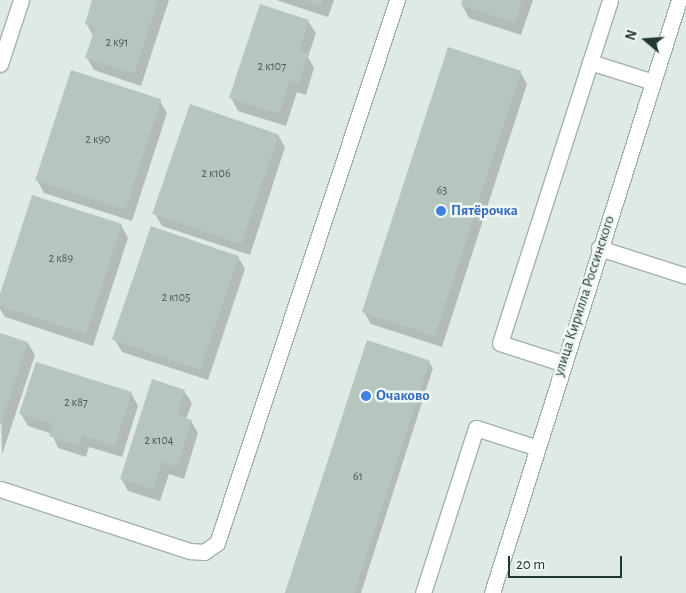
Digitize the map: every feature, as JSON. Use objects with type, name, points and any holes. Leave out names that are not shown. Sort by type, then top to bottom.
[{"type":"main road","points":[[0,64],[21,0]]},
{"type":"main road","points":[[0,489],[190,551],[204,552],[217,543],[397,0]]},
{"type":"main road","points":[[562,363],[500,343],[610,0]]},
{"type":"main road","name":"улица Кирилла Россинского","points":[[492,593],[562,363],[679,0]]},
{"type":"main road","points":[[590,62],[653,82]]},
{"type":"main road","points":[[599,248],[686,276]]},
{"type":"main road","points":[[423,593],[476,428],[536,447]]},
{"type":"building","points":[[92,0],[158,0],[134,74],[85,58],[95,28],[85,24]]},
{"type":"building","points":[[306,0],[323,0],[321,6]]},
{"type":"building","points":[[462,0],[522,0],[515,23],[461,5]]},
{"type":"building","points":[[260,4],[309,20],[299,51],[308,54],[299,83],[290,80],[279,114],[229,98]]},
{"type":"building","points":[[448,47],[521,71],[435,336],[362,312]]},
{"type":"building","points":[[71,70],[161,99],[126,210],[35,180]]},
{"type":"building","points":[[190,104],[279,135],[241,244],[152,214]]},
{"type":"building","points":[[32,195],[122,224],[86,334],[0,306],[0,294]]},
{"type":"building","points":[[151,226],[239,256],[200,370],[112,339]]},
{"type":"building","points":[[0,333],[28,342],[0,426]]},
{"type":"building","points":[[367,340],[430,360],[354,593],[285,593]]},
{"type":"building","points":[[36,362],[132,392],[115,446],[82,435],[79,446],[49,436],[53,424],[19,414]]},
{"type":"building","points":[[152,379],[185,390],[177,415],[192,420],[177,467],[162,462],[153,489],[120,479]]},
{"type":"place","name":"Пятёрочка","points":[[441,211]]},
{"type":"place","name":"Очаково","points":[[366,396]]}]
